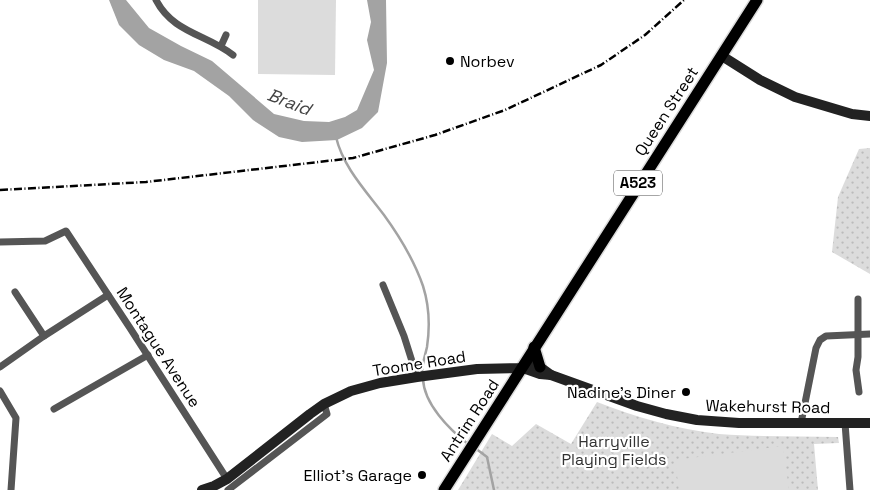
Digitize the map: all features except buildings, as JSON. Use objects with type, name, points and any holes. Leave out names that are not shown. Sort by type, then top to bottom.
[{"type":"main road","name":"Queen Street","points":[[523,368],[534,347],[722,56],[756,0]]},
{"type":"main road","points":[[534,347],[540,367]]},
{"type":"main road","name":"Antrim Road","points":[[444,490],[523,368]]},
{"type":"street","points":[[156,0],[163,12],[182,29],[221,46],[233,55]]},
{"type":"street","points":[[221,46],[226,35]]},
{"type":"street","points":[[722,56],[760,80],[795,97],[865,116]]},
{"type":"street","name":"Montague Avenue","points":[[0,242],[45,240],[66,231],[227,479]]},
{"type":"street","points":[[383,285],[404,336],[416,377]]},
{"type":"street","points":[[15,292],[44,336]]},
{"type":"street","points":[[0,367],[108,295]]},
{"type":"street","points":[[858,299],[858,356],[856,370],[858,392]]},
{"type":"street","points":[[801,423],[817,343],[826,336],[870,334]]},
{"type":"street","points":[[54,409],[148,355]]},
{"type":"street","points":[[523,368],[533,365],[540,367]]},
{"type":"street","name":"Wakehurst Road","points":[[540,367],[551,375]]},
{"type":"street","name":"Toome Road","points":[[205,490],[227,479],[294,425],[324,404],[351,391],[380,383],[429,375],[477,369],[523,368]]},
{"type":"street","name":"Wakehurst Road","points":[[523,368],[540,374],[551,375],[638,406],[674,416],[717,422],[870,423]]},
{"type":"street","points":[[0,391],[16,418],[11,490]]},
{"type":"street","points":[[228,490],[327,414],[324,404]]},
{"type":"street","points":[[845,423],[850,490]]},
{"type":"green space","points":[[258,0],[336,0],[335,75],[258,74]]},
{"type":"green space","points":[[870,148],[870,274],[832,252],[838,197],[859,149]]},
{"type":"green space","name":"Harryville Playing Fields","points":[[597,402],[656,422],[703,432],[748,436],[838,437],[839,443],[814,444],[818,490],[458,490],[492,434],[512,446],[536,424],[571,444]]},
{"type":"green space","points":[[783,446],[789,490],[679,490],[675,460]]},
{"type":"shaded area","points":[[109,0],[126,0],[149,28],[212,61],[274,114],[304,121],[329,122],[345,117],[357,110],[374,70],[367,40],[371,22],[367,0],[386,0],[387,63],[378,112],[362,128],[337,140],[302,142],[279,137],[253,120],[229,96],[194,71],[164,60],[139,45],[119,25]]},
{"type":"waterway","points":[[336,137],[339,148],[350,169],[401,240],[423,286],[427,301],[429,324],[422,373]]},
{"type":"waterway","points":[[423,379],[424,388],[433,407],[453,431],[468,444]]},
{"type":"waterway","points":[[475,448],[487,457],[494,490]]},
{"type":"railway","points":[[0,190],[146,182],[353,158],[435,135],[505,110],[601,65],[645,35],[684,0]]},
{"type":"place","name":"Norbev","points":[[450,61]]},
{"type":"place","name":"Nadine's Diner","points":[[686,392]]},
{"type":"place","name":"Elliot's Garage","points":[[422,475]]},
{"type":"water label","name":"Braid","points":[[289,102]]}]
